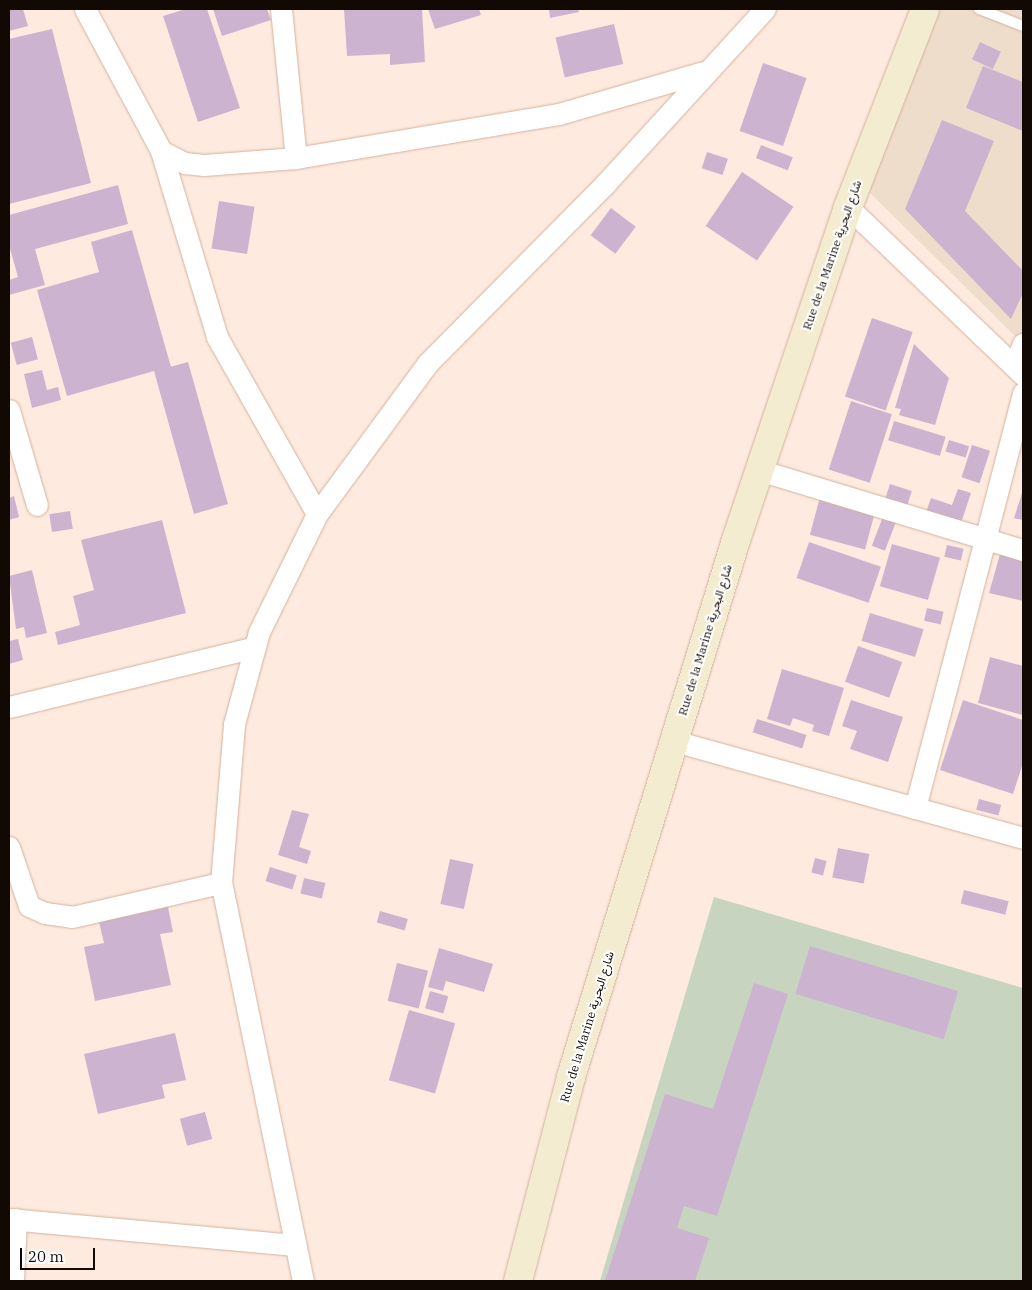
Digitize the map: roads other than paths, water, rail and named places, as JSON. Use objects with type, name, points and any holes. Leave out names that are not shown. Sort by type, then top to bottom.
[{"type":"street","points":[[85,9],[161,151],[217,337],[317,514]]},
{"type":"street","points":[[281,9],[296,158]]},
{"type":"street","points":[[303,1281],[294,1245],[221,883],[234,724],[255,647],[273,599],[317,514],[428,363],[605,184],[765,9]]},
{"type":"street","name":"Rue de la Marine شارع البحرية","points":[[518,1281],[571,1077],[674,741],[760,470],[848,207],[918,12]]},
{"type":"street","points":[[161,151],[185,163],[204,165],[296,158],[559,114],[707,71]]},
{"type":"street","points":[[848,207],[1019,370]]},
{"type":"street","points":[[1019,370],[1023,344]]},
{"type":"street","points":[[915,808],[988,542],[1023,393]]},
{"type":"street","points":[[9,410],[37,505]]},
{"type":"street","points":[[760,470],[988,542],[1023,550]]},
{"type":"street","points":[[9,707],[255,647]]},
{"type":"street","points":[[674,741],[1023,838]]},
{"type":"street","points":[[9,847],[29,906],[45,913],[72,917],[221,883]]},
{"type":"street","points":[[13,1281],[12,1219],[294,1245]]},
{"type":"lane","points":[[978,9],[1023,26]]}]
